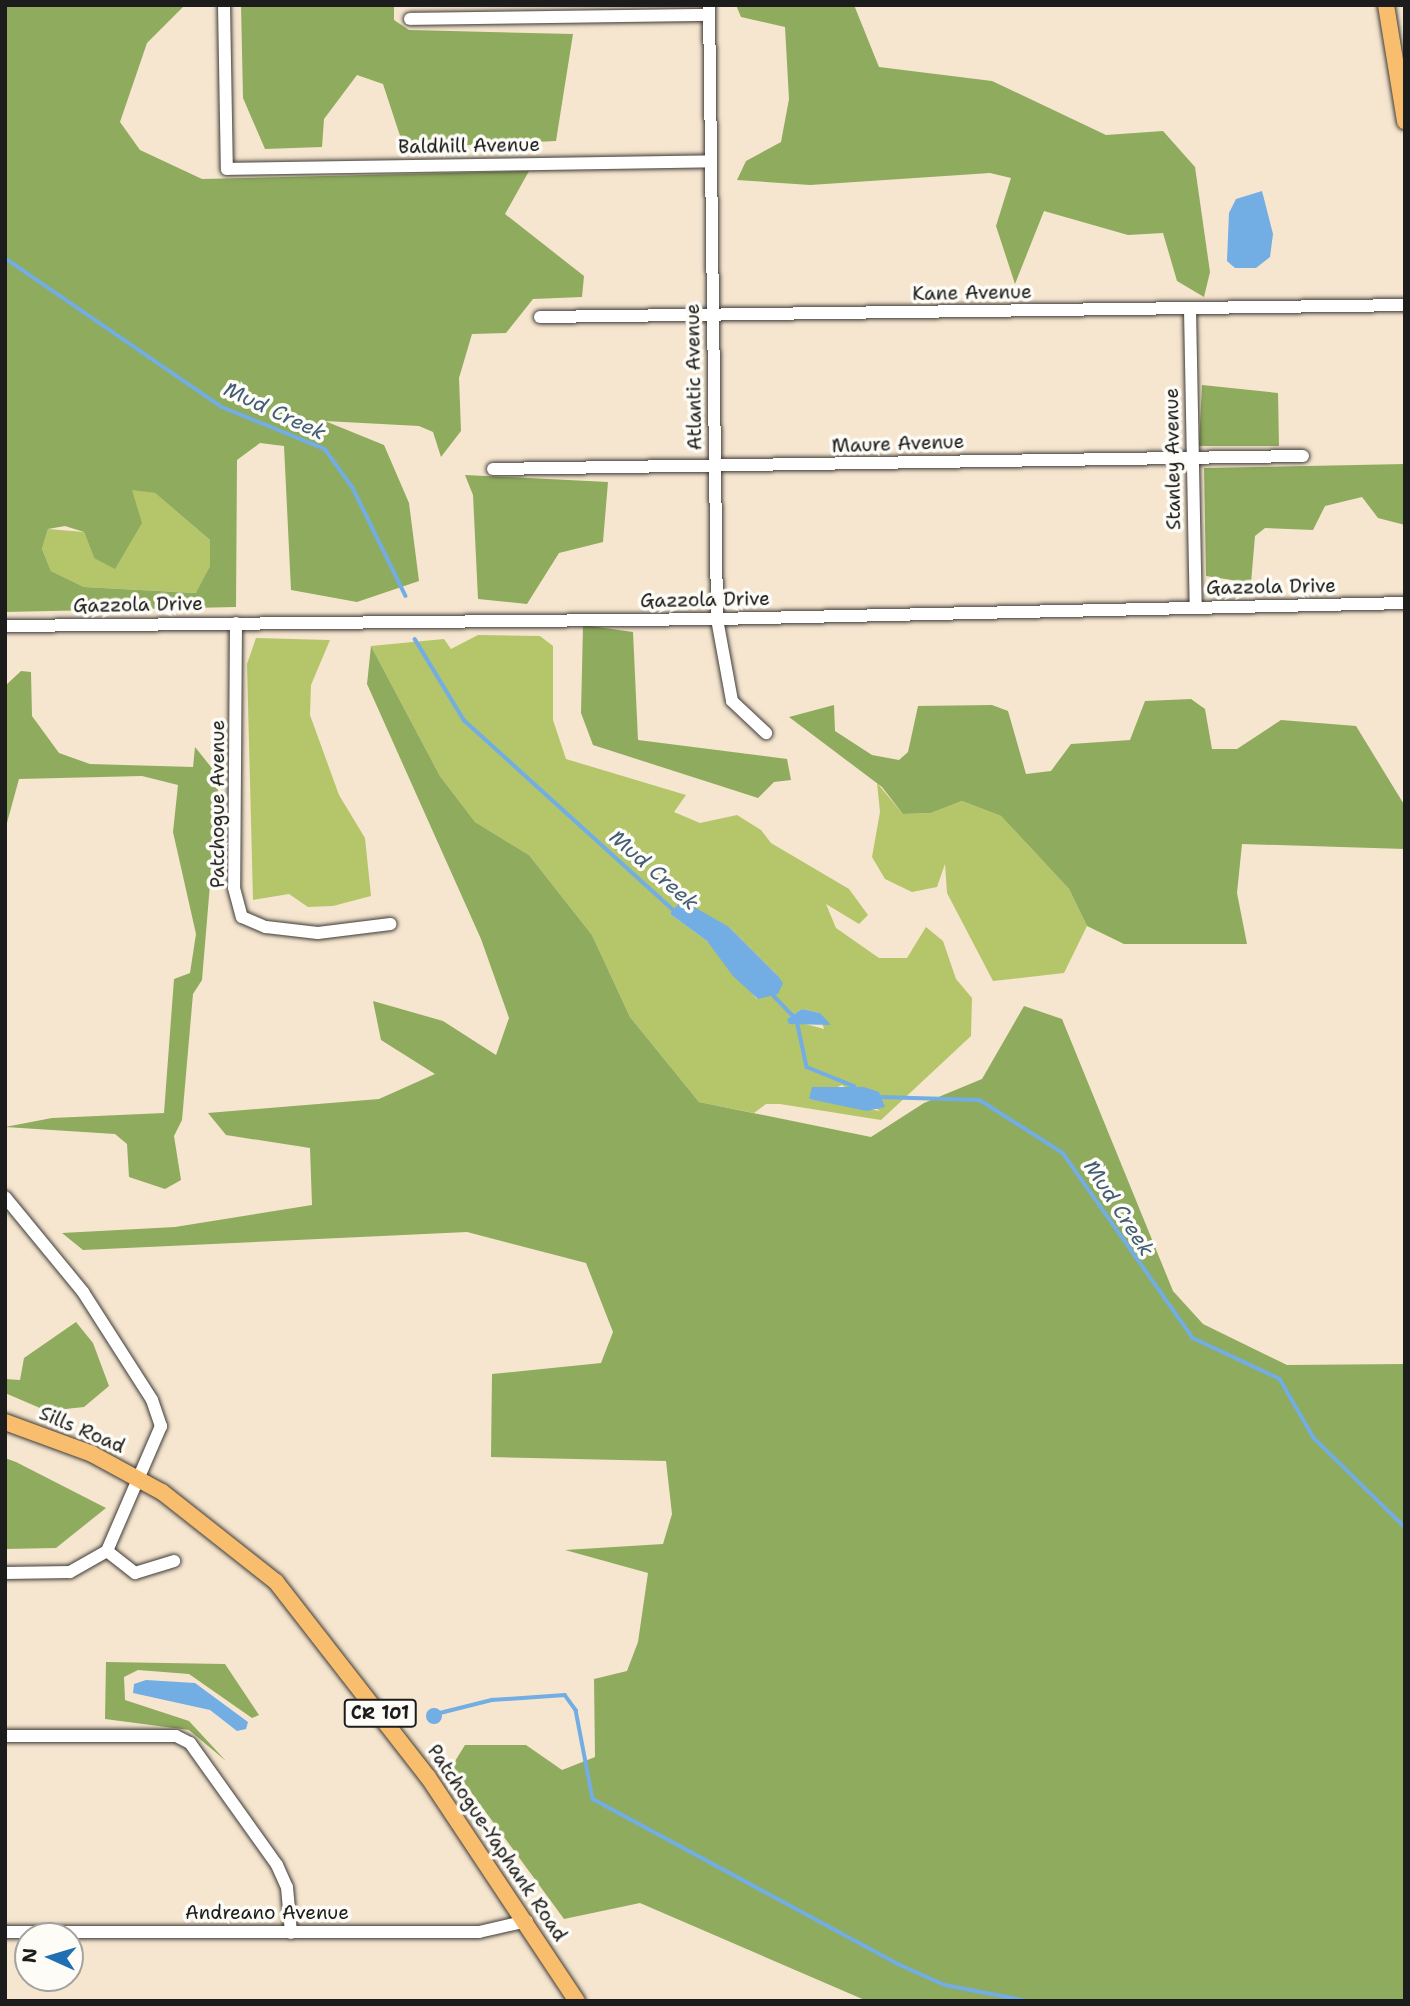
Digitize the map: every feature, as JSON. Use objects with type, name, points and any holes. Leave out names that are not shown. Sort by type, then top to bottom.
[{"type":"main road","points":[[1386,5],[1405,121]]},
{"type":"main road","name":"Sills Road","points":[[5,1422],[141,1480]]},
{"type":"main road","name":"Patchogue-Yaphank Road","points":[[141,1480],[213,1527],[308,1617],[527,1921],[576,2001]]},
{"type":"street","name":"Baldhill Avenue","points":[[224,5],[227,169],[711,161]]},
{"type":"street","points":[[410,19],[709,10]]},
{"type":"street","name":"Atlantic Avenue","points":[[709,10],[717,619],[732,701],[766,733]]},
{"type":"street","name":"Kane Avenue","points":[[540,317],[1405,305]]},
{"type":"street","name":"Stanley Avenue","points":[[1190,309],[1196,608]]},
{"type":"street","name":"Maure Avenue","points":[[493,469],[1303,456]]},
{"type":"street","name":"Gazzola Drive","points":[[5,626],[717,619],[1405,603]]},
{"type":"street","name":"Patchogue Avenue","points":[[236,623],[234,888],[242,917],[266,927],[318,933],[390,925]]},
{"type":"street","points":[[5,1197],[83,1292],[156,1408],[158,1439],[107,1551],[70,1572],[5,1573]]},
{"type":"street","points":[[107,1551],[135,1573],[174,1561]]},
{"type":"street","points":[[5,1736],[176,1736],[190,1743],[277,1864],[288,1887],[291,1933]]},
{"type":"street","name":"Andreano Avenue","points":[[5,1932],[479,1931],[527,1921]]},
{"type":"green space","points":[[5,5],[185,5],[147,43],[120,122],[140,150],[202,179],[529,171],[505,214],[584,276],[582,297],[533,299],[506,333],[472,334],[459,378],[461,431],[441,457],[433,432],[419,426],[325,421],[384,445],[409,503],[419,581],[357,602],[291,590],[284,446],[260,443],[237,460],[236,607],[5,612]],"holes":[[[132,490],[155,493],[210,540],[210,566],[196,593],[84,587],[51,571],[42,549],[48,529],[65,526],[84,532],[94,558],[115,569],[142,523]]]},
{"type":"green space","points":[[241,5],[394,5],[394,20],[409,30],[573,34],[556,141],[404,148],[383,84],[357,75],[324,119],[322,147],[265,149],[243,98]]},
{"type":"green space","points":[[736,5],[854,5],[879,67],[992,81],[1106,135],[1163,131],[1195,167],[1210,272],[1204,297],[1177,281],[1163,233],[1128,235],[1044,211],[1015,284],[996,226],[1011,178],[990,173],[810,185],[737,180],[746,161],[781,142],[789,99],[785,27],[741,17]]},
{"type":"green space","points":[[1202,385],[1278,393],[1279,446],[1199,446]]},
{"type":"green space","points":[[1405,464],[1405,525],[1378,518],[1362,497],[1325,506],[1313,530],[1265,528],[1255,536],[1251,583],[1206,576],[1204,468]]},
{"type":"green space","points":[[465,475],[608,482],[603,542],[559,553],[527,604],[478,599],[473,495]]},
{"type":"green space","points":[[132,489],[155,493],[210,540],[210,566],[197,593],[84,587],[51,571],[42,549],[48,529],[84,532],[94,558]]},
{"type":"green space","points":[[583,625],[633,632],[638,740],[787,759],[791,780],[774,782],[758,798],[593,745],[581,713]]},
{"type":"green space","points":[[478,635],[540,636],[553,646],[553,720],[566,759],[686,795],[674,812],[700,823],[737,815],[761,830],[771,843],[849,889],[868,915],[859,924],[826,904],[836,928],[879,958],[907,958],[926,927],[943,941],[956,979],[972,998],[971,1036],[881,1120],[780,1104],[766,1104],[754,1113],[699,1102],[630,1017],[592,935],[529,855],[475,822],[440,776],[371,646],[444,639],[451,649]],"holes":[[[688,901],[699,915],[729,927],[778,976],[757,999],[707,941],[670,914]],[[802,1009],[819,1013],[824,1029],[787,1019]],[[842,1085],[880,1111],[809,1099]]]},
{"type":"green space","points":[[256,638],[330,640],[311,685],[310,715],[339,795],[365,838],[371,896],[333,906],[308,907],[289,894],[253,900],[247,664]]},
{"type":"green space","points":[[371,646],[440,776],[475,822],[529,855],[592,935],[630,1017],[699,1102],[871,1137],[924,1103],[982,1079],[1024,1006],[1062,1019],[1173,1291],[1203,1324],[1287,1365],[1405,1364],[1405,2001],[867,2001],[640,1903],[564,1919],[452,1766],[465,1745],[526,1745],[562,1770],[595,1757],[594,1679],[627,1671],[638,1642],[648,1573],[565,1550],[663,1544],[672,1514],[666,1461],[491,1457],[492,1374],[601,1363],[613,1332],[586,1263],[467,1232],[83,1250],[62,1233],[175,1227],[312,1205],[310,1148],[226,1135],[208,1113],[379,1099],[435,1074],[381,1040],[373,1001],[443,1021],[496,1055],[509,1018],[481,939],[367,684]]},
{"type":"green space","points":[[21,671],[31,672],[32,716],[59,753],[90,764],[193,767],[195,747],[219,777],[202,980],[193,994],[182,1120],[174,1136],[181,1180],[165,1189],[129,1177],[127,1144],[115,1134],[5,1127],[52,1118],[164,1113],[174,979],[190,973],[196,934],[173,832],[178,785],[142,776],[19,779],[5,830],[5,686]]},
{"type":"green space","points":[[1191,699],[1205,709],[1212,749],[1237,749],[1281,720],[1356,726],[1405,806],[1405,849],[1242,844],[1237,893],[1247,944],[1124,944],[1087,926],[1069,889],[1001,816],[962,801],[931,813],[903,814],[882,787],[789,717],[834,705],[835,731],[872,755],[899,760],[908,752],[918,706],[992,705],[1008,711],[1026,774],[1051,771],[1071,744],[1130,740],[1145,701]]},
{"type":"green space","points":[[877,783],[903,814],[931,813],[962,801],[1001,816],[1069,889],[1087,926],[1064,973],[993,981],[947,893],[945,864],[937,887],[912,892],[885,879],[872,857],[880,812]]},
{"type":"green space","points":[[76,1322],[93,1343],[109,1386],[84,1407],[47,1411],[5,1393],[5,1379],[20,1380],[24,1358]]},
{"type":"green space","points":[[5,1458],[106,1508],[56,1548],[5,1549]]},
{"type":"green space","points":[[106,1662],[225,1664],[259,1715],[252,1718],[189,1674],[138,1670],[124,1677],[125,1700],[189,1721],[226,1761],[189,1730],[105,1719]]},
{"type":"water","points":[[1262,191],[1273,234],[1270,257],[1256,268],[1235,268],[1227,261],[1229,213],[1236,199]]},
{"type":"water","points":[[682,900],[729,927],[778,976],[783,983],[778,994],[758,999],[733,976],[707,941],[670,914]]},
{"type":"water","points":[[802,1009],[820,1013],[831,1025],[789,1024],[787,1019]]},
{"type":"water","points":[[812,1087],[864,1087],[879,1092],[885,1107],[867,1111],[809,1099]]},
{"type":"water","points":[[146,1680],[195,1683],[248,1722],[246,1729],[237,1731],[210,1710],[133,1693],[134,1684]]},
{"type":"water","points":[[431,1708],[437,1708],[442,1716],[440,1722],[431,1724],[426,1719],[426,1713]]},
{"type":"waterway","name":"Mud Creek","points":[[5,258],[222,407],[325,449],[353,488],[406,596]]},
{"type":"waterway","name":"Mud Creek","points":[[415,639],[464,720],[675,911]]},
{"type":"waterway","name":"Mud Creek","points":[[771,993],[795,1018]]},
{"type":"waterway","name":"Mud Creek","points":[[798,1025],[807,1067],[854,1086]]},
{"type":"waterway","name":"Mud Creek","points":[[880,1097],[980,1100],[1063,1153],[1193,1338],[1280,1379],[1314,1438],[1405,1527]]},
{"type":"waterway","points":[[440,1713],[492,1700],[565,1695],[576,1710],[593,1799],[898,1964],[945,1985],[1028,2001]]}]
